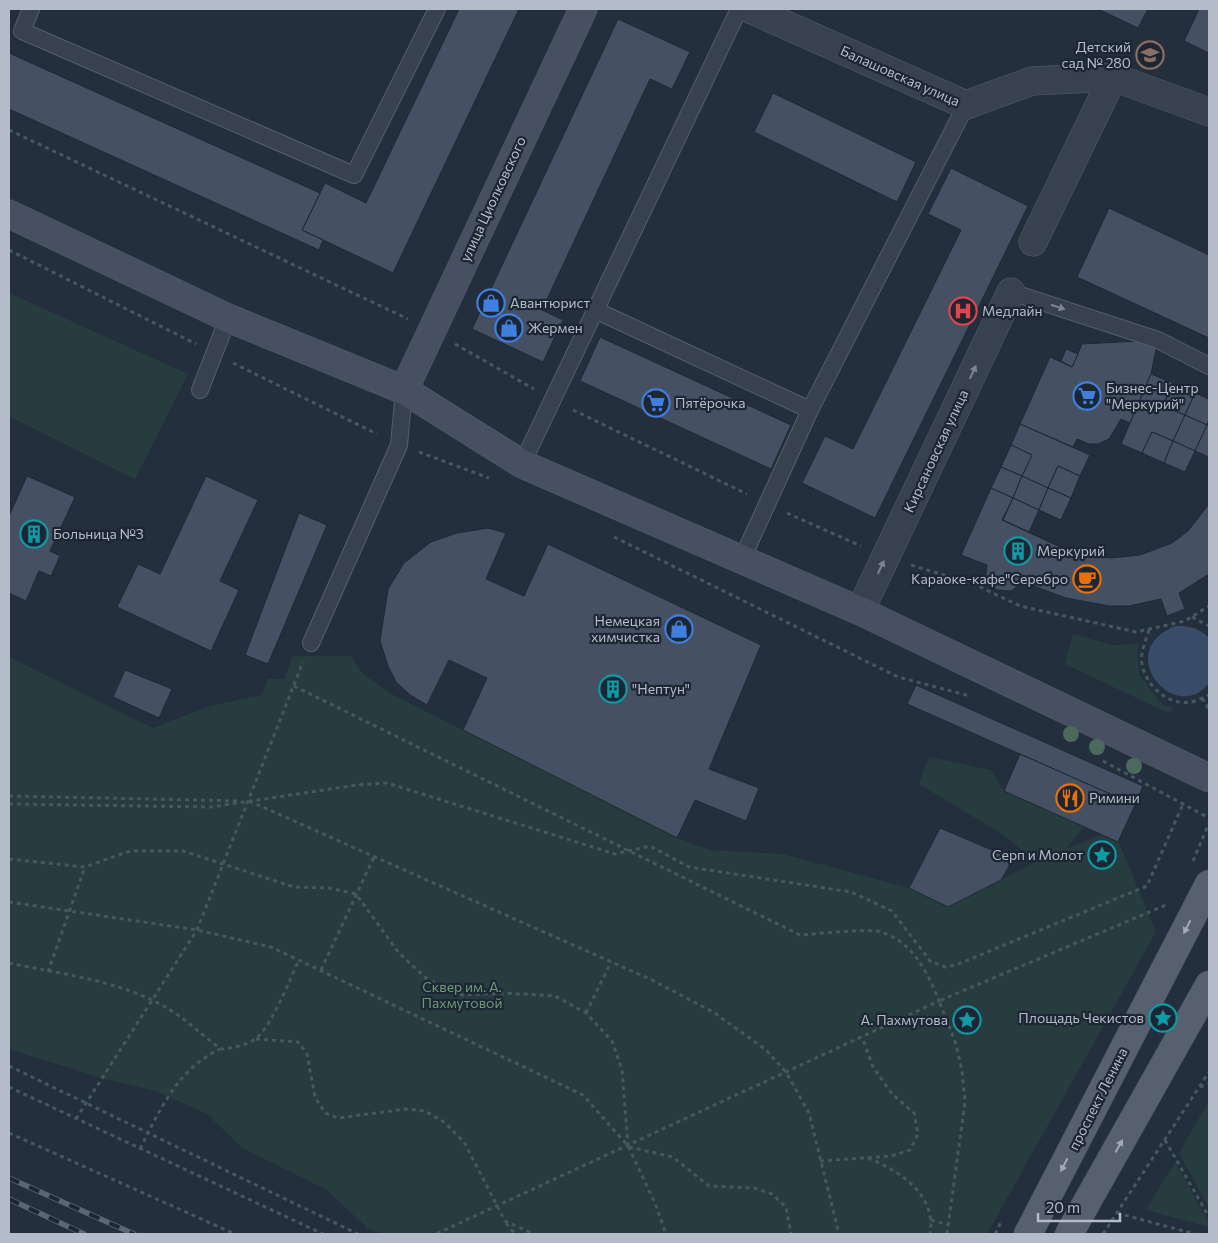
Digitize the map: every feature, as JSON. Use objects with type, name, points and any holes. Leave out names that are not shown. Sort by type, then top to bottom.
[{"type":"main road","name":"улица Циолковского","points":[[404,390],[583,9]]},
{"type":"main road","points":[[9,214],[228,318],[404,390],[522,464],[860,611],[1209,778]]},
{"type":"main road","name":"проспект Ленина","points":[[1028,1234],[1209,884]]},
{"type":"main road","points":[[1070,1234],[1209,985]]},
{"type":"street","name":"Балашовская улица","points":[[750,9],[966,105],[1032,81],[1114,78]]},
{"type":"street","points":[[1033,242],[1114,78],[1209,112]]},
{"type":"street","name":"Кирсановская улица","points":[[860,611],[1011,292]]},
{"type":"lane","points":[[31,9],[22,31],[354,175],[438,9]]},
{"type":"lane","points":[[522,464],[739,9]]},
{"type":"lane","points":[[742,560],[810,410],[966,105]]},
{"type":"lane","points":[[1011,292],[1158,340],[1209,366]]},
{"type":"lane","points":[[595,310],[810,410]]},
{"type":"lane","points":[[200,390],[228,318]]},
{"type":"lane","points":[[311,643],[399,445],[404,390]]},
{"type":"path","points":[[9,250],[399,445],[495,480]]},
{"type":"path","points":[[609,534],[898,678],[979,699]]},
{"type":"path","points":[[886,557],[976,585],[1020,606],[1136,632],[1185,622],[1209,606]]},
{"type":"path","points":[[1192,617],[1209,626]]},
{"type":"path","points":[[1149,630],[1142,662],[1146,676],[1153,687],[1164,697],[1177,703],[1192,702],[1209,695]]},
{"type":"path","points":[[76,1119],[197,930],[294,686],[800,935],[881,931],[908,948],[927,971],[956,1044],[962,1071],[965,1102],[947,1234]]},
{"type":"path","points":[[1202,698],[1209,708]]},
{"type":"path","points":[[1099,758],[1209,818]]},
{"type":"path","points":[[9,804],[211,807],[357,785],[387,783],[616,854],[650,846],[689,867],[851,892],[892,911],[930,961],[945,967],[956,965],[1146,886],[1183,804]]},
{"type":"path","points":[[9,796],[249,801],[611,962],[713,1012],[765,1049],[786,1072],[809,1113],[839,1234]]},
{"type":"path","points":[[1198,852],[1209,823]]},
{"type":"path","points":[[9,859],[86,867],[130,851],[183,851],[294,888],[329,888],[356,894],[399,953],[427,978],[462,995],[505,993],[555,996],[586,1012],[612,1041],[622,1070],[628,1146]]},
{"type":"path","points":[[321,970],[374,857]]},
{"type":"path","points":[[48,972],[86,867]]},
{"type":"path","points":[[9,902],[197,930],[271,947],[583,1095],[628,1146],[655,1203],[666,1234]]},
{"type":"path","points":[[436,1234],[939,1001],[1172,903]]},
{"type":"path","points":[[256,1039],[278,1006],[299,960]]},
{"type":"path","points":[[586,1012],[611,962]]},
{"type":"path","points":[[9,963],[112,985],[152,1001],[182,1017],[221,1049]]},
{"type":"path","points":[[820,1161],[891,1156],[910,1150],[918,1134],[914,1113],[892,1094],[873,1067],[862,1037]]},
{"type":"path","points":[[140,1149],[163,1102],[183,1076],[205,1056],[221,1049],[238,1047],[256,1039],[298,1042],[308,1054],[315,1097],[326,1113],[338,1118],[406,1109],[425,1111],[444,1122],[464,1142],[505,1221],[515,1234]]},
{"type":"path","points":[[9,1066],[358,1234]]},
{"type":"path","points":[[1103,1234],[1209,1072]]},
{"type":"path","points":[[1200,1087],[1209,1084]]},
{"type":"path","points":[[9,1088],[323,1234]]},
{"type":"path","points":[[9,1133],[235,1234]]},
{"type":"path","points":[[1165,1140],[1209,1217]]},
{"type":"path","points":[[628,1146],[673,1157],[709,1186],[754,1188],[772,1194],[786,1207],[791,1234]]},
{"type":"path","points":[[868,1158],[886,1166],[925,1197],[931,1220],[930,1234]]},
{"type":"path","points":[[1117,1213],[1195,1234]]},
{"type":"path","points":[[931,1220],[949,1225]]},
{"type":"path","points":[[505,1221],[534,1234]]},
{"type":"green space","points":[[9,293],[188,374],[135,479],[9,416]]},
{"type":"green space","points":[[1073,634],[1111,645],[1138,644],[1139,675],[1162,704],[1174,708],[1168,713],[1065,664]]},
{"type":"green space","name":"Сквер им. А. Пахмутовой","points":[[293,656],[351,656],[363,674],[395,696],[677,838],[710,850],[783,854],[909,888],[948,907],[1047,856],[1032,859],[1005,836],[919,784],[929,757],[991,770],[1004,791],[1085,826],[1066,849],[1103,834],[1118,840],[1156,932],[987,1234],[383,1234],[367,1228],[327,1190],[242,1148],[207,1114],[156,1091],[105,1079],[9,1049],[9,657],[153,728],[210,706],[262,695],[268,679],[284,679]]},
{"type":"green space","points":[[1209,1101],[1209,1208],[1179,1153]]},
{"type":"green space","points":[[1175,1162],[1209,1223],[1209,1227],[1146,1210]]},
{"type":"water","points":[[1176,626],[1194,628],[1209,638],[1209,683],[1195,694],[1180,696],[1166,691],[1155,680],[1149,666],[1149,651],[1157,637]]},
{"type":"building","points":[[459,9],[519,9],[393,273],[302,230],[325,183],[366,203]]},
{"type":"building","points":[[1098,9],[1148,9],[1138,28]]},
{"type":"building","points":[[1199,9],[1209,9],[1209,53],[1184,41]]},
{"type":"building","points":[[618,19],[690,52],[672,89],[650,79],[542,310],[563,320],[543,362],[472,329]]},
{"type":"building","points":[[9,53],[320,193],[302,230],[323,240],[319,250],[9,109]]},
{"type":"building","points":[[773,93],[916,162],[897,202],[754,132]]},
{"type":"building","points":[[951,168],[1028,206],[875,518],[802,483],[825,436],[853,449],[961,230],[928,214]]},
{"type":"building","points":[[1109,208],[1209,255],[1209,338],[1077,277]]},
{"type":"building","points":[[600,337],[791,425],[771,469],[580,381]]},
{"type":"building","name":"Бизнес-Центр \"Меркурий\"","points":[[1158,340],[1151,374],[1130,423],[1121,419],[1109,439],[1098,444],[1089,444],[1077,439],[1073,447],[1020,424],[1050,357],[1072,367],[1082,344]]},
{"type":"building","points":[[1066,349],[1078,354],[1072,367],[1061,361]]},
{"type":"building","points":[[1151,374],[1173,383],[1163,406],[1185,415],[1173,441],[1152,432],[1142,453],[1121,444]]},
{"type":"building","points":[[1173,383],[1195,393],[1185,415],[1163,406]]},
{"type":"building","points":[[1195,393],[1209,399],[1209,419],[1207,425],[1185,415]]},
{"type":"building","points":[[1185,415],[1207,425],[1195,451],[1173,441]]},
{"type":"building","points":[[1020,424],[1090,455],[1080,476],[1058,466],[1048,488],[1022,476],[1032,455],[1011,445]]},
{"type":"building","points":[[1207,425],[1209,426],[1209,457],[1195,451]]},
{"type":"building","points":[[1152,432],[1173,441],[1164,463],[1142,453]]},
{"type":"building","points":[[1173,441],[1195,451],[1185,472],[1164,463]]},
{"type":"building","points":[[1011,445],[1032,455],[1022,476],[1001,467]]},
{"type":"building","points":[[1058,466],[1080,476],[1071,498],[1048,488]]},
{"type":"building","points":[[1001,467],[1022,476],[1013,498],[991,488]]},
{"type":"building","name":"Больница №3","points":[[27,476],[75,497],[50,551],[60,556],[51,576],[39,571],[26,601],[9,593],[9,516]]},
{"type":"building","points":[[206,476],[258,500],[220,581],[239,590],[211,651],[117,607],[138,564],[160,574]]},
{"type":"building","points":[[1022,476],[1048,488],[1039,510],[1013,498]]},
{"type":"building","name":"Меркурий","points":[[991,488],[1013,498],[1002,520],[1058,546],[1095,556],[1111,558],[1140,555],[1172,543],[1188,531],[1209,504],[1209,574],[1179,593],[1185,609],[1167,616],[1161,599],[1129,606],[1109,606],[1066,598],[1023,582],[1011,591],[997,590],[988,582],[986,575],[987,565],[961,555]]},
{"type":"building","points":[[1048,488],[1071,498],[1061,520],[1039,510]]},
{"type":"building","points":[[1013,498],[1039,510],[1029,532],[1003,520]]},
{"type":"building","points":[[299,513],[327,525],[268,664],[245,655]]},
{"type":"building","name":"\"Нептун\"","points":[[488,528],[506,533],[486,579],[524,596],[548,544],[761,645],[709,769],[759,788],[746,821],[695,800],[677,838],[463,730],[487,678],[449,660],[427,705],[410,695],[396,682],[388,666],[380,641],[388,589],[404,563],[431,542],[457,533]]},
{"type":"building","points":[[125,670],[172,689],[159,718],[113,697]]},
{"type":"building","points":[[916,685],[1143,786],[1135,805],[907,704]]},
{"type":"building","name":"Римини","points":[[1020,754],[1135,805],[1118,842],[1004,791]]},
{"type":"building","points":[[940,828],[1013,859],[1001,880],[948,907],[909,888]]},
{"type":"railway","points":[[9,1178],[134,1234]]},
{"type":"railway","points":[[9,1199],[84,1234]]},
{"type":"place","name":"Детский сад № 280","points":[[1150,55]]},
{"type":"place","name":"Авантюрист","points":[[491,303]]},
{"type":"place","name":"Медлайн","points":[[963,311]]},
{"type":"place","name":"Жермен","points":[[509,328]]},
{"type":"place","name":"Бизнес-Центр \"Меркурий\"","points":[[1087,396]]},
{"type":"place","name":"Пятёрочка","points":[[656,403]]},
{"type":"place","name":"Больница №3","points":[[34,534]]},
{"type":"place","name":"Меркурий","points":[[1018,551]]},
{"type":"place","name":"Караоке-кафе\"Серебро","points":[[1087,579]]},
{"type":"place","name":"Немецкая химчистка","points":[[679,629]]},
{"type":"place","name":"\"Нептун\"","points":[[613,689]]},
{"type":"place","name":"Римини","points":[[1070,798]]},
{"type":"place","name":"Серп и Молот","points":[[1102,855]]},
{"type":"place","name":"Площадь Чекистов","points":[[1163,1018]]},
{"type":"place","name":"А. Пахмутова","points":[[967,1020]]}]
